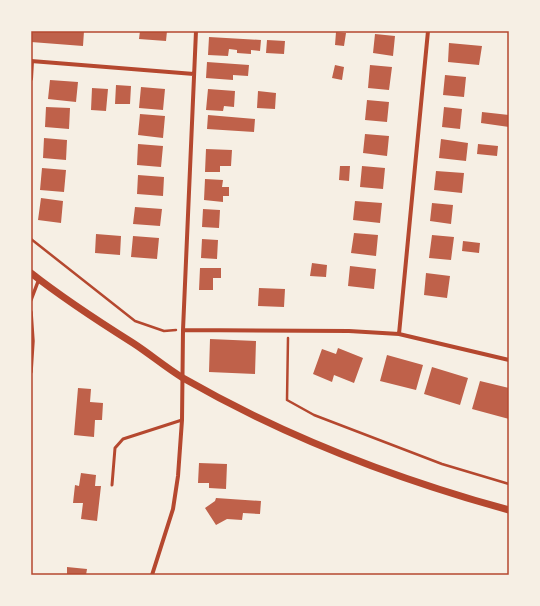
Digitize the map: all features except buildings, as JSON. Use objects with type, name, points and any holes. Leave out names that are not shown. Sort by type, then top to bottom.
[{"type":"street","points":[[152,575],[176,496],[182,420],[181,377],[196,31]]},
{"type":"street","points":[[399,334],[428,31]]},
{"type":"street","points":[[31,79],[32,61],[194,74]]},
{"type":"street","points":[[31,273],[181,377],[226,401],[323,447],[453,494],[509,510]]},
{"type":"street","points":[[31,300],[39,279]]},
{"type":"street","points":[[31,312],[33,341],[31,372]]},
{"type":"street","points":[[183,330],[349,331],[399,334],[509,360]]},
{"type":"lane","points":[[112,484],[115,448],[123,439],[182,420]]},
{"type":"path","points":[[31,239],[135,321],[164,331],[183,330]]},
{"type":"path","points":[[288,330],[287,400],[314,415],[421,456],[509,484]]}]
